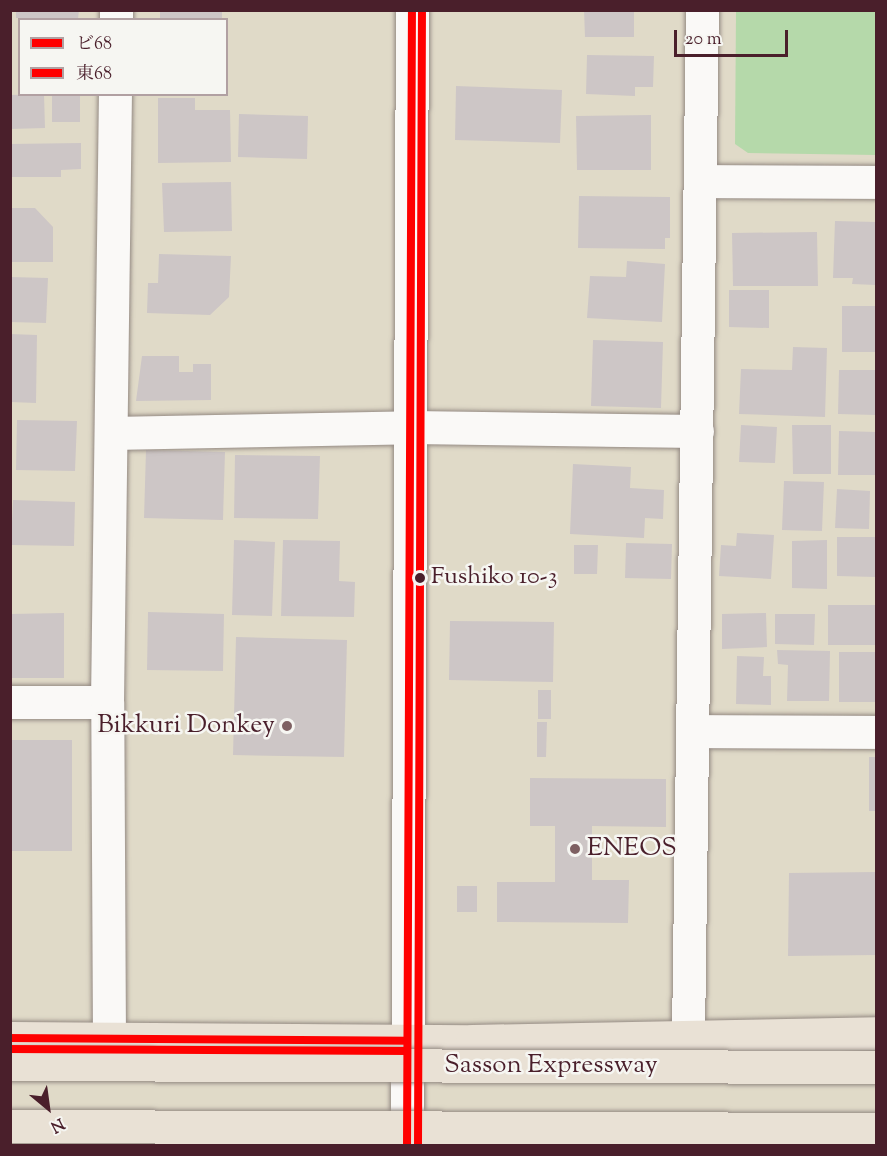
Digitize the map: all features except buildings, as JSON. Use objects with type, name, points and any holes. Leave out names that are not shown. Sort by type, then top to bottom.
[{"type":"highway","points":[[10,1038],[406,1041],[876,1033]]},
{"type":"highway","name":"Sasson Expressway","points":[[10,1064],[876,1067]]},
{"type":"highway","points":[[10,1126],[876,1129]]},
{"type":"street","points":[[408,1146],[406,1041],[412,427],[412,10]]},
{"type":"street","points":[[688,1035],[702,10]]},
{"type":"street","points":[[109,1040],[108,702],[115,96]]},
{"type":"street","points":[[700,181],[876,182]]},
{"type":"street","points":[[111,433],[412,427],[697,431]]},
{"type":"street","points":[[10,702],[108,702]]},
{"type":"street","points":[[693,731],[876,732]]},
{"type":"green space","points":[[736,11],[876,11],[876,155],[748,153],[735,144]]},
{"type":"transit line","name":"ビ68","points":[[407,1146],[412,10]]},
{"type":"transit line","name":"東68","points":[[418,1146],[422,10]]},
{"type":"transit line","name":"ビ68","points":[[10,1038],[406,1041]]},
{"type":"transit line","name":"東68","points":[[10,1049],[406,1051]]},
{"type":"place","name":"Fushiko 10-3","points":[[420,578]]},
{"type":"place","name":"Bikkuri Donkey","points":[[287,726]]},
{"type":"place","name":"ENEOS","points":[[575,849]]}]
